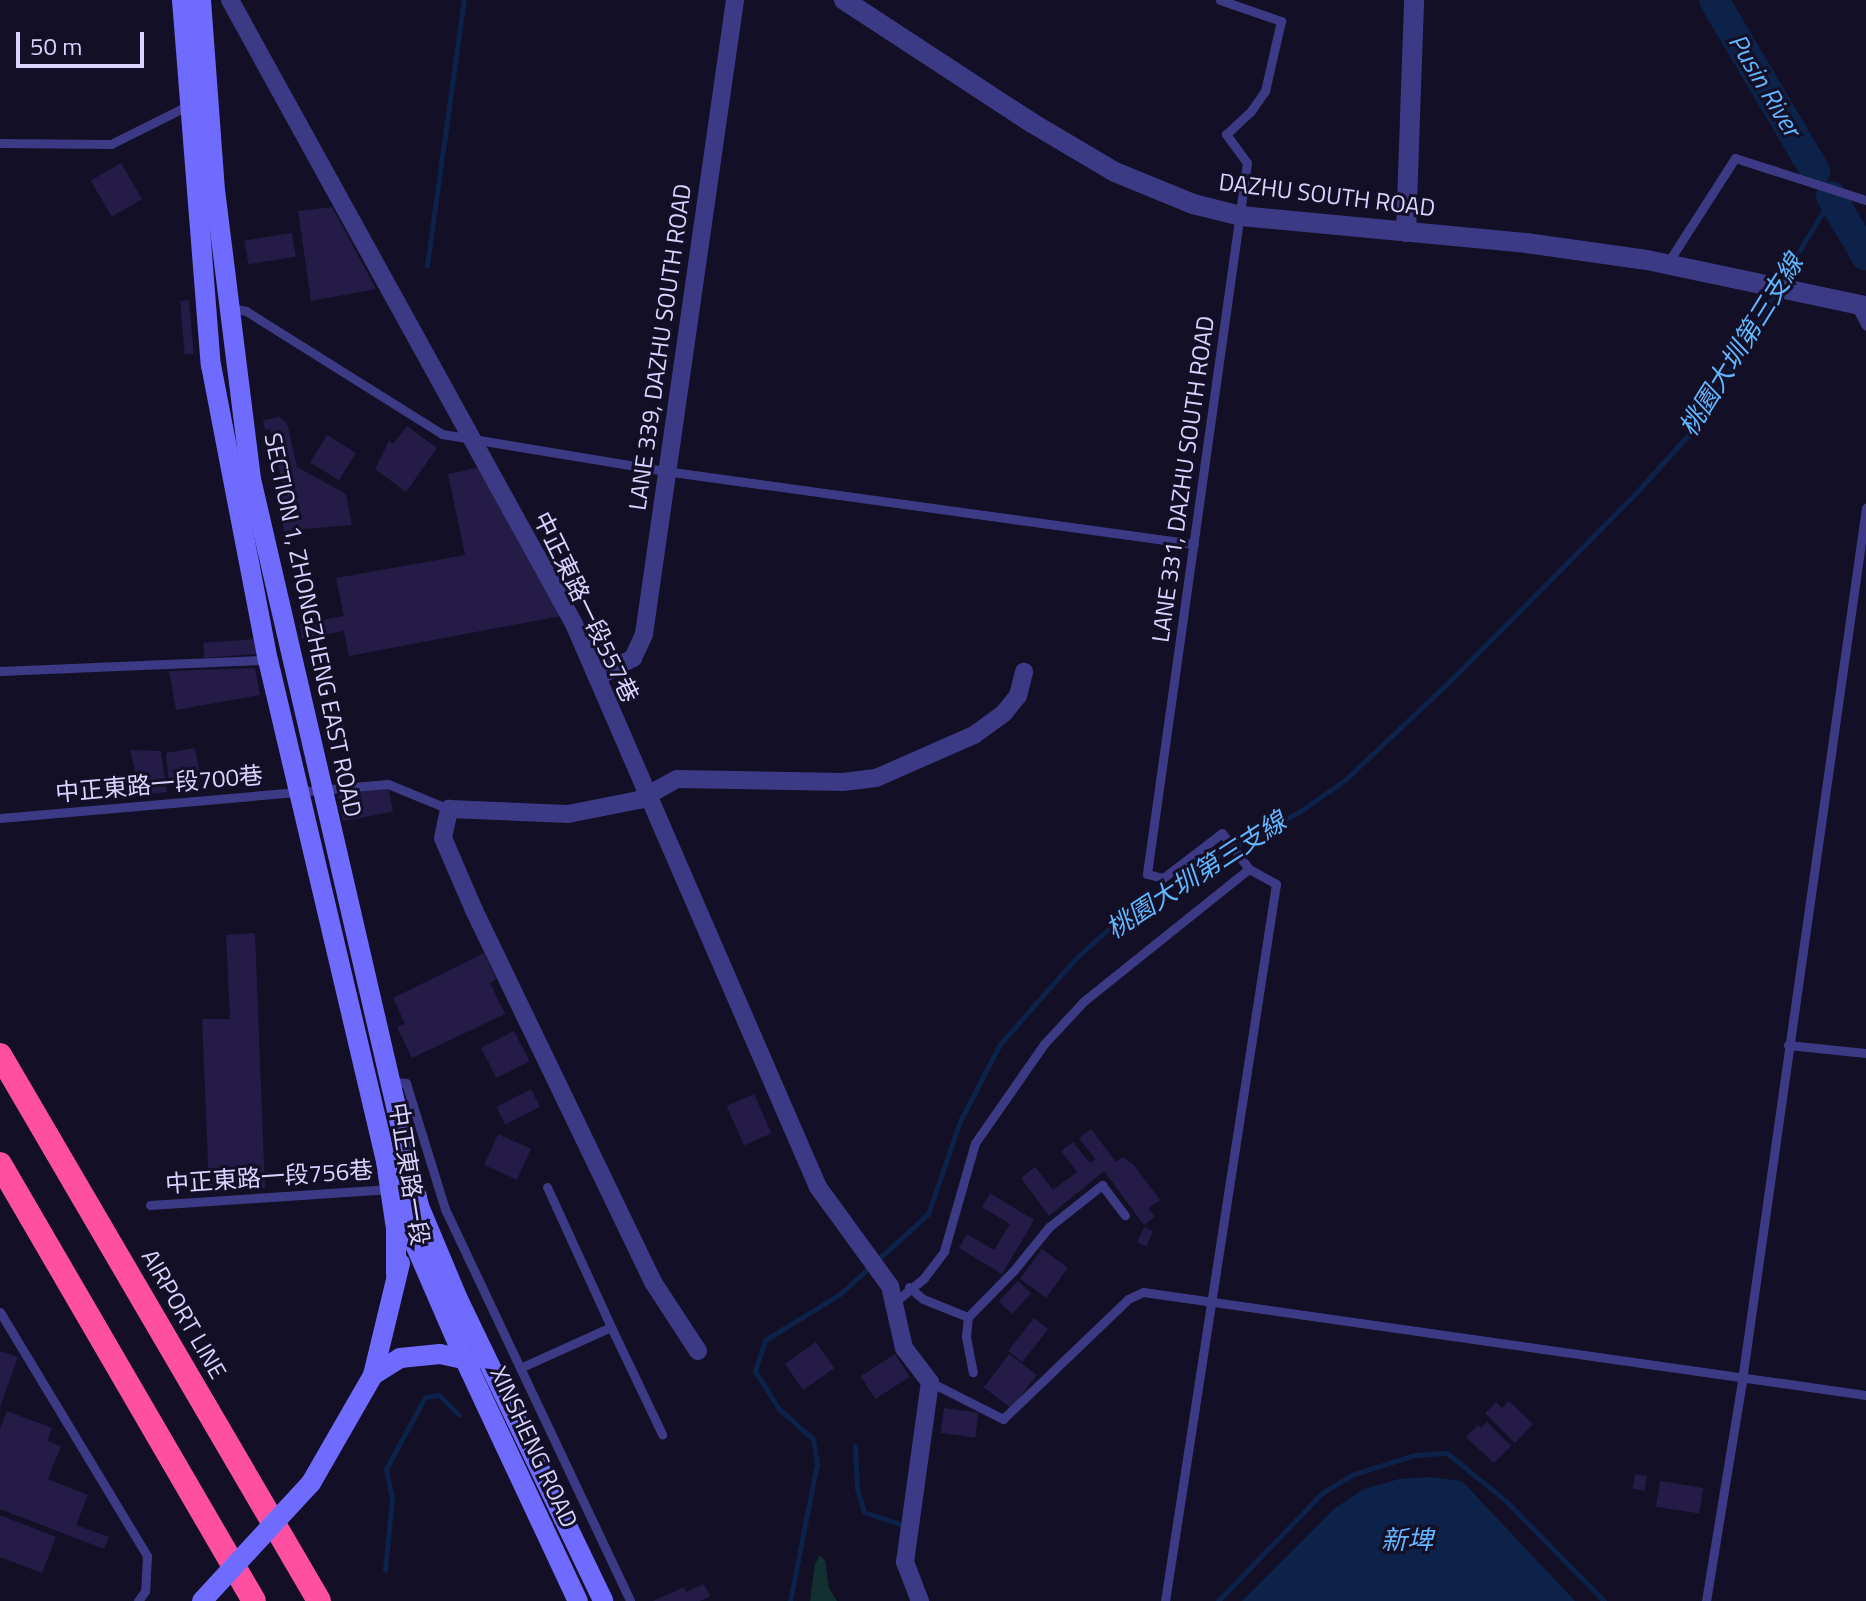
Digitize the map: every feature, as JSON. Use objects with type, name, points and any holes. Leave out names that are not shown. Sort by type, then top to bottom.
[{"type":"highway","name":"AIRPORT LINE","points":[[0,1055],[319,1601]]},
{"type":"highway","points":[[0,1164],[254,1601]]},
{"type":"main road","name":"SECTION 1, ZHONGZHENG EAST ROAD","points":[[182,0],[200,102],[251,479],[322,790],[378,1083]]},
{"type":"main road","name":"SECTION 1, ZHONGZHENG EAST ROAD","points":[[201,0],[200,102],[211,365],[268,660],[299,793],[378,1083],[419,1206],[491,1367]]},
{"type":"main road","name":"中正東路一段","points":[[378,1083],[396,1229],[396,1274]]},
{"type":"main road","name":"中正東路一段","points":[[378,1083],[398,1162],[410,1233],[464,1358]]},
{"type":"main road","points":[[202,1601],[311,1483],[373,1375],[396,1274],[419,1206]]},
{"type":"main road","points":[[373,1375],[400,1358],[440,1354],[464,1358]]},
{"type":"main road","name":"XINSHENG ROAD","points":[[464,1358],[491,1367],[603,1601]]},
{"type":"main road","name":"XINSHENG ROAD","points":[[464,1358],[578,1601]]},
{"type":"street","name":"中正東路一段557巷","points":[[230,0],[574,624],[818,1187],[893,1293]]},
{"type":"street","name":"LANE 339, DAZHU SOUTH ROAD","points":[[597,677],[633,658],[644,634],[735,0]]},
{"type":"street","name":"DAZHU SOUTH ROAD","points":[[844,0],[1032,123],[1115,172],[1193,204],[1241,216],[1526,243],[1667,264],[1798,291],[1862,310]]},
{"type":"street","points":[[1406,232],[1414,0]]},
{"type":"street","points":[[698,1351],[653,1282],[474,910],[443,838],[449,809],[568,814],[639,800],[677,779],[843,782],[876,778],[974,735],[1004,713],[1018,696],[1024,672]]},
{"type":"street","points":[[893,1293],[904,1348],[930,1382],[905,1562],[920,1601]]},
{"type":"lane","name":"LANE 331, DAZHU SOUTH ROAD","points":[[1220,0],[1281,21],[1265,91],[1251,111],[1226,134],[1247,163],[1147,874],[1163,878],[1222,833],[1249,869]]},
{"type":"lane","points":[[0,143],[111,144],[200,102]]},
{"type":"lane","points":[[1667,264],[1735,158],[1866,200]]},
{"type":"lane","points":[[228,308],[246,311],[442,434],[665,471],[1194,544]]},
{"type":"lane","points":[[1706,1601],[1742,1380],[1866,508]]},
{"type":"lane","points":[[0,671],[268,660]]},
{"type":"lane","name":"中正東路一段700巷","points":[[0,818],[388,784],[449,809]]},
{"type":"lane","points":[[893,1293],[924,1278],[944,1251],[975,1143],[1044,1044],[1084,1001],[1249,869],[1276,884],[1214,1302],[1165,1601]]},
{"type":"lane","points":[[1788,1045],[1866,1053]]},
{"type":"lane","points":[[378,1083],[406,1083],[445,1209],[630,1601]]},
{"type":"lane","points":[[973,1372],[966,1337],[968,1317],[1014,1270],[1049,1227],[1102,1185],[1125,1215]]},
{"type":"lane","points":[[547,1187],[662,1434]]},
{"type":"lane","name":"中正東路一段756巷","points":[[150,1205],[390,1189]]},
{"type":"lane","points":[[909,1287],[923,1299],[968,1317]]},
{"type":"lane","points":[[930,1382],[1003,1419],[1128,1299],[1143,1292],[1742,1380],[1866,1395]]},
{"type":"lane","points":[[0,1312],[147,1556],[145,1591],[138,1601]]},
{"type":"lane","points":[[520,1368],[611,1327]]},
{"type":"green space","points":[[820,1555],[825,1560],[829,1588],[837,1601],[810,1601],[815,1564]]},
{"type":"water","name":"新埤","points":[[1429,1477],[1462,1481],[1575,1601],[1242,1601],[1335,1508],[1364,1489],[1399,1479]]},
{"type":"building","points":[[121,163],[142,199],[112,217],[91,181]]},
{"type":"building","points":[[332,207],[376,289],[311,301],[298,211]]},
{"type":"building","points":[[292,233],[296,257],[248,264],[245,241]]},
{"type":"building","points":[[189,300],[194,354],[185,355],[180,301]]},
{"type":"building","points":[[279,417],[287,423],[297,467],[346,494],[352,525],[284,531],[276,491],[284,490],[270,429],[265,430],[263,420]]},
{"type":"building","points":[[407,426],[437,448],[406,492],[375,469],[389,441],[393,444]]},
{"type":"building","points":[[327,435],[356,453],[339,480],[310,462]]},
{"type":"building","points":[[480,467],[561,616],[349,656],[344,631],[302,639],[300,624],[344,616],[336,578],[465,555],[448,474]]},
{"type":"building","points":[[256,639],[257,654],[204,658],[203,643]]},
{"type":"building","points":[[255,668],[260,695],[176,710],[169,671]]},
{"type":"building","points":[[195,748],[201,779],[169,786],[166,753]]},
{"type":"building","points":[[130,750],[161,751],[167,792],[141,795]]},
{"type":"building","points":[[388,786],[393,812],[343,821],[338,796]]},
{"type":"building","points":[[255,933],[265,1188],[209,1190],[202,1019],[230,1019],[226,935]]},
{"type":"building","points":[[484,953],[496,979],[490,983],[505,1014],[412,1058],[397,1027],[405,1024],[393,998]]},
{"type":"building","points":[[514,1031],[529,1061],[496,1078],[481,1048]]},
{"type":"building","points":[[531,1089],[540,1107],[505,1125],[496,1107]]},
{"type":"building","points":[[754,1094],[771,1133],[744,1145],[727,1106]]},
{"type":"building","points":[[1091,1129],[1116,1162],[1123,1157],[1133,1164],[1160,1200],[1148,1208],[1155,1217],[1144,1225],[1104,1171],[1049,1216],[1021,1178],[1035,1167],[1053,1190],[1077,1172],[1061,1151],[1073,1142],[1090,1163],[1095,1159],[1079,1138]]},
{"type":"building","points":[[498,1134],[531,1149],[517,1180],[484,1165]]},
{"type":"building","points":[[990,1193],[1034,1220],[1002,1274],[959,1248],[967,1234],[994,1250],[1010,1224],[982,1207]]},
{"type":"building","points":[[1144,1227],[1153,1231],[1146,1247],[1137,1243]]},
{"type":"building","points":[[1042,1249],[1068,1268],[1046,1298],[1020,1279]]},
{"type":"building","points":[[1018,1281],[1031,1293],[1012,1314],[999,1301]]},
{"type":"building","points":[[1034,1318],[1048,1329],[1022,1362],[1008,1351]]},
{"type":"building","points":[[816,1342],[834,1368],[803,1390],[785,1364]]},
{"type":"building","points":[[0,1351],[18,1357],[0,1407]]},
{"type":"building","points":[[895,1354],[910,1377],[875,1399],[861,1376]]},
{"type":"building","points":[[1009,1354],[1037,1375],[1012,1409],[984,1388]]},
{"type":"building","points":[[1509,1401],[1533,1424],[1515,1443],[1485,1413],[1496,1402],[1502,1408]]},
{"type":"building","points":[[944,1408],[979,1413],[975,1438],[941,1433]]},
{"type":"building","points":[[7,1411],[52,1428],[47,1441],[61,1446],[48,1479],[88,1495],[76,1525],[109,1537],[104,1549],[0,1509],[0,1429]]},
{"type":"building","points":[[1487,1422],[1511,1446],[1494,1463],[1466,1437],[1478,1425],[1481,1428]]},
{"type":"building","points":[[1635,1474],[1647,1476],[1645,1491],[1633,1489]]},
{"type":"building","points":[[1660,1481],[1703,1488],[1699,1514],[1656,1507]]},
{"type":"building","points":[[0,1515],[56,1537],[42,1573],[0,1557]]},
{"type":"building","points":[[704,1584],[710,1596],[700,1601],[653,1601],[684,1587],[686,1592]]},
{"type":"waterway","points":[[427,265],[464,0]]},
{"type":"waterway","name":"Pusin River","points":[[1714,0],[1815,171]]},
{"type":"waterway","name":"Pusin River","points":[[1831,196],[1866,256]]},
{"type":"waterway","name":"桃園大圳第三支線","points":[[1781,281],[1831,198]]},
{"type":"waterway","name":"Pusin River","points":[[1857,242],[1866,244]]},
{"type":"waterway","name":"桃園大圳第三支線","points":[[790,1601],[817,1464],[813,1439],[779,1409],[755,1371],[765,1340],[840,1294],[928,1214],[960,1121],[1000,1044],[1077,957],[1120,919],[1218,856],[1299,812],[1345,780],[1453,678],[1635,494],[1700,422],[1774,294]]},
{"type":"waterway","points":[[385,1570],[392,1498],[386,1469],[425,1397],[439,1395],[459,1415]]},
{"type":"waterway","points":[[855,1446],[857,1488],[864,1512],[906,1526]]},
{"type":"waterway","points":[[1218,1601],[1322,1493],[1354,1474],[1415,1455],[1447,1453],[1506,1501],[1604,1601]]}]
